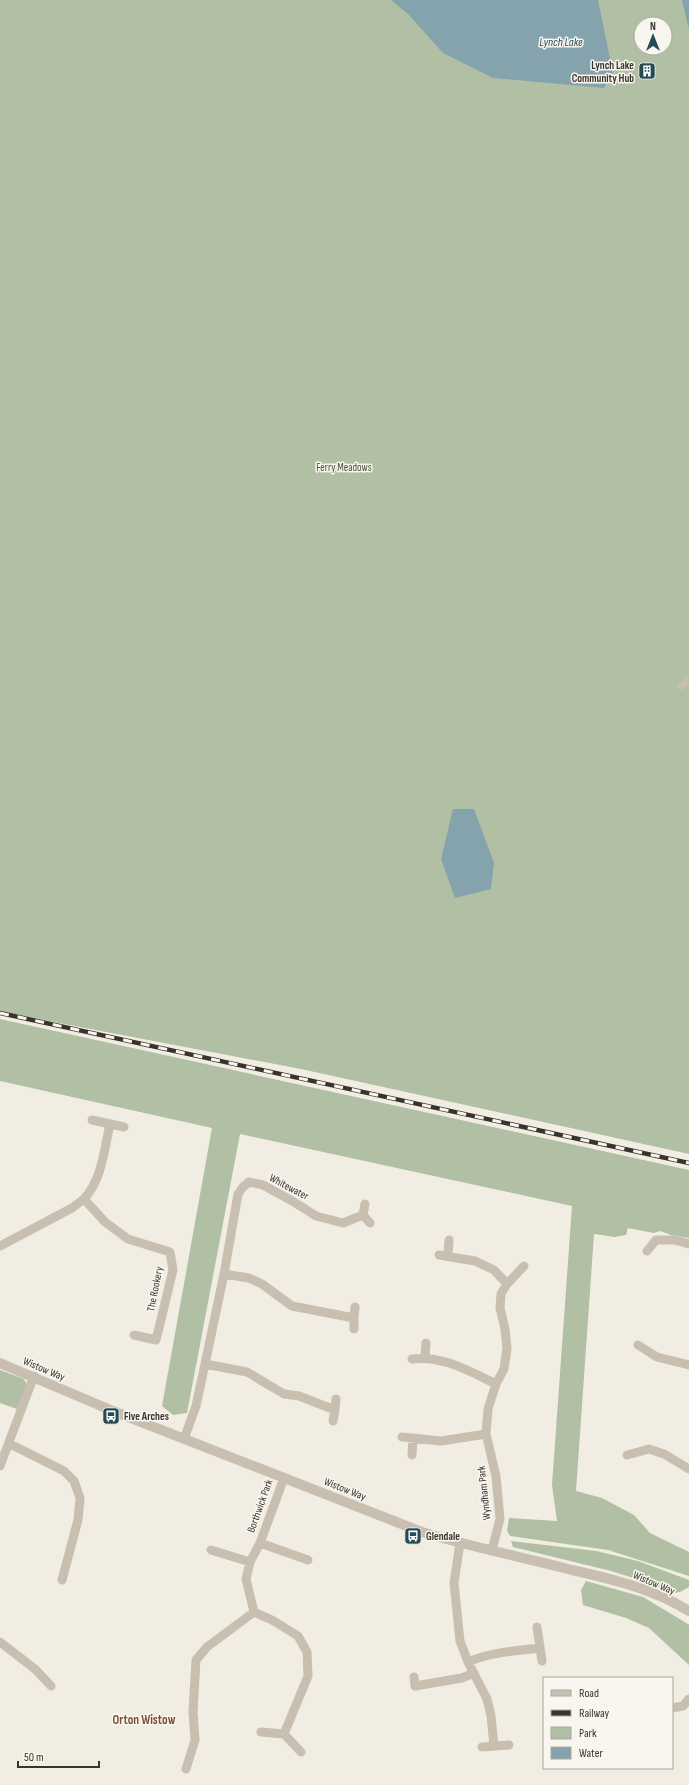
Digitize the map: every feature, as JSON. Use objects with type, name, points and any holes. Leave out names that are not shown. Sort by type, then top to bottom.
[{"type":"street","points":[[681,686],[689,680]]},
{"type":"street","points":[[92,1120],[124,1127]]},
{"type":"street","points":[[0,1246],[72,1208],[84,1199],[92,1190],[100,1173],[110,1124]]},
{"type":"street","name":"Whitewater","points":[[184,1439],[196,1406],[224,1274],[238,1194],[243,1187],[249,1182],[263,1185],[316,1216],[343,1223],[363,1215]]},
{"type":"street","name":"The Rookery","points":[[84,1199],[105,1222],[128,1239],[170,1252],[173,1270],[156,1340],[134,1335]]},
{"type":"street","points":[[365,1204],[363,1215],[370,1223]]},
{"type":"street","points":[[449,1240],[443,1255],[475,1261],[494,1270],[507,1284]]},
{"type":"street","points":[[647,1251],[656,1240],[675,1240],[689,1244]]},
{"type":"street","name":"Wyndham Park","points":[[492,1550],[500,1520],[496,1476],[486,1434],[488,1409],[496,1384],[504,1369],[507,1348],[505,1329],[500,1308],[501,1294],[507,1284],[524,1266]]},
{"type":"street","points":[[224,1274],[249,1278],[262,1284],[292,1306],[354,1318]]},
{"type":"street","points":[[354,1329],[355,1307]]},
{"type":"street","points":[[425,1357],[426,1344]]},
{"type":"street","points":[[638,1345],[657,1357],[689,1365]]},
{"type":"street","points":[[412,1359],[425,1357],[441,1360],[496,1384]]},
{"type":"street","name":"Wistow Way","points":[[0,1363],[34,1376],[113,1411],[422,1532],[460,1544],[492,1550],[620,1581],[650,1592],[689,1610]]},
{"type":"street","points":[[205,1364],[247,1372],[284,1394],[299,1396],[335,1410]]},
{"type":"street","points":[[0,1466],[10,1444],[34,1376]]},
{"type":"street","points":[[333,1421],[336,1399]]},
{"type":"street","points":[[402,1437],[441,1441],[486,1434]]},
{"type":"street","points":[[412,1455],[413,1438]]},
{"type":"street","points":[[10,1444],[64,1471],[74,1481],[78,1491],[80,1498],[78,1520],[62,1580]]},
{"type":"street","points":[[627,1455],[649,1449],[664,1454],[689,1470]]},
{"type":"street","name":"Borthwick Park","points":[[254,1612],[246,1579],[250,1562],[260,1544],[284,1478]]},
{"type":"street","name":"Borthwick Park","points":[[260,1544],[308,1560]]},
{"type":"street","points":[[460,1544],[454,1583],[460,1641],[468,1662],[487,1699],[491,1716],[494,1746]]},
{"type":"street","points":[[211,1550],[250,1562]]},
{"type":"street","points":[[186,1769],[195,1740],[193,1712],[196,1660],[207,1647],[254,1612],[272,1620],[298,1636],[307,1652],[308,1676],[284,1734]]},
{"type":"street","points":[[536,1627],[542,1661]]},
{"type":"street","points":[[0,1642],[35,1669],[51,1686]]},
{"type":"street","points":[[468,1662],[477,1658],[499,1653],[540,1648]]},
{"type":"street","points":[[414,1677],[415,1686],[462,1678],[474,1673]]},
{"type":"street","points":[[673,1708],[683,1706],[689,1699]]},
{"type":"street","points":[[261,1732],[284,1734],[300,1752]]},
{"type":"street","points":[[482,1748],[509,1745]]},
{"type":"green space","name":"Ferry Meadows","points":[[0,0],[689,0],[689,1154],[301,1069],[0,1011]]},
{"type":"green space","points":[[0,1019],[689,1170],[689,1238],[671,1235],[660,1231],[654,1233],[628,1228],[626,1235],[615,1237],[594,1234],[576,1491],[602,1498],[634,1515],[650,1533],[689,1552],[689,1576],[608,1550],[510,1536],[507,1531],[509,1518],[557,1521],[552,1485],[572,1206],[240,1134],[187,1413],[173,1415],[162,1406],[212,1128],[0,1081]]},
{"type":"green space","points":[[0,1370],[24,1379],[27,1385],[17,1409],[0,1403]]},
{"type":"green space","points":[[511,1541],[596,1551],[638,1561],[689,1580],[689,1587],[680,1592],[673,1593],[643,1581],[611,1571],[513,1547]]},
{"type":"green space","points":[[586,1581],[643,1597],[688,1624],[689,1665],[649,1628],[626,1618],[583,1605],[581,1590]]},
{"type":"water","name":"Lynch Lake","points":[[391,0],[598,0],[613,73],[604,88],[493,78],[443,53],[408,14]]},
{"type":"water","points":[[682,0],[689,0],[689,27],[688,26]]},
{"type":"water","points":[[453,809],[474,809],[494,863],[491,889],[455,898],[441,859]]},
{"type":"railway","points":[[0,1013],[689,1163]]},
{"type":"place","name":"Lynch Lake Community Hub","points":[[647,71]]},
{"type":"place","name":"Five Arches","points":[[111,1416]]},
{"type":"place","name":"Glendale","points":[[413,1536]]},
{"type":"district","name":"Orton Wistow","points":[[144,1720]]}]
